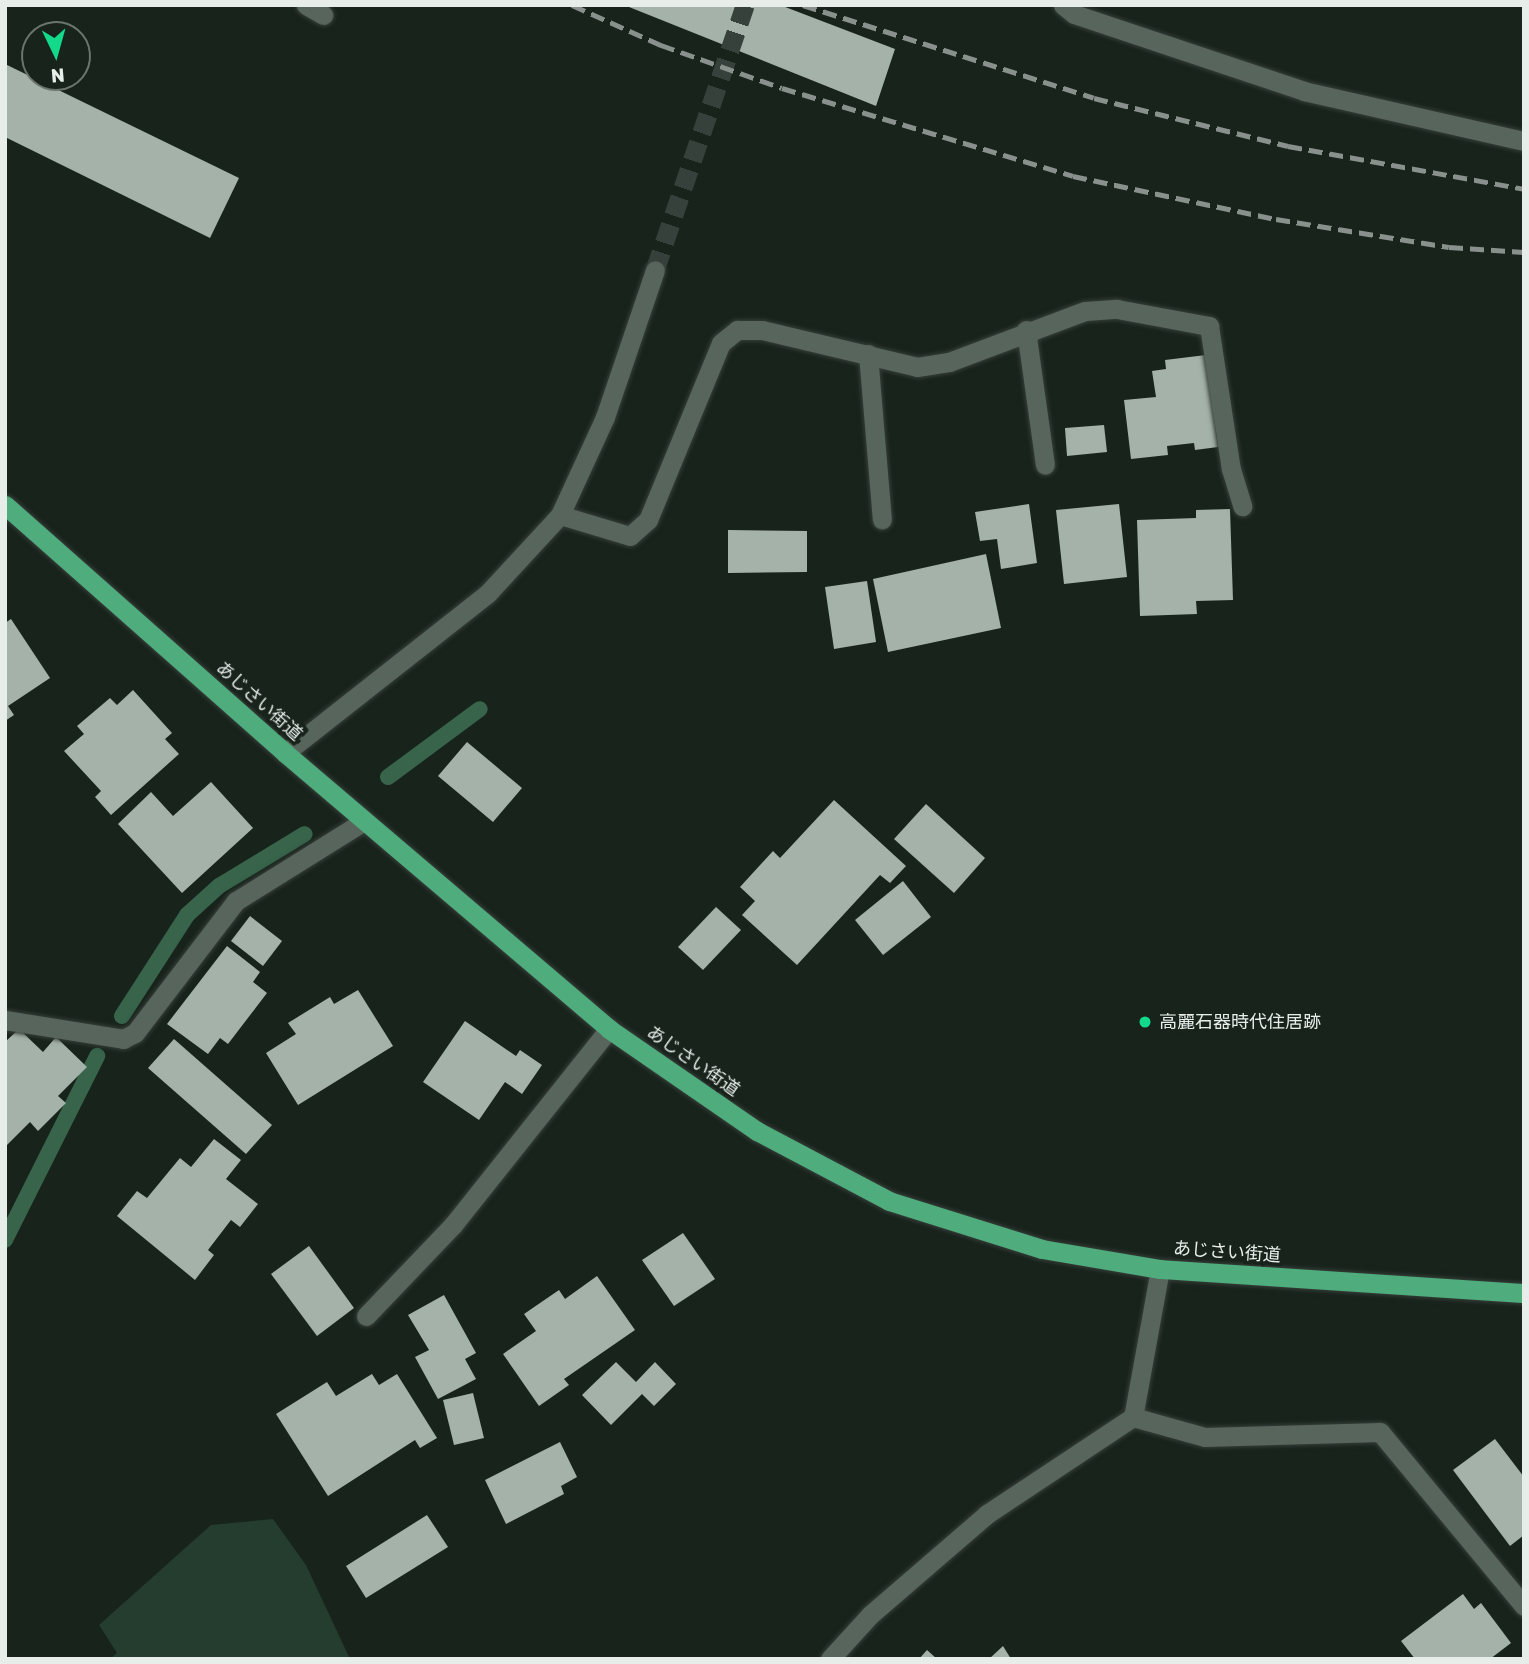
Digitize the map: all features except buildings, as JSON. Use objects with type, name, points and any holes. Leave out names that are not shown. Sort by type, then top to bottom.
[{"type":"highway","name":"あじさい街道","points":[[5,505],[13,522],[609,1029],[758,1131],[890,1201],[1042,1249],[1160,1269],[1524,1293]]},
{"type":"street","points":[[306,5],[323,15]]},
{"type":"street","points":[[1063,5],[1074,14],[1304,91],[1521,137]]},
{"type":"street","points":[[285,753],[488,593],[560,516],[605,417],[654,270]]},
{"type":"street","points":[[560,516],[630,536],[648,520],[721,343],[737,330],[762,330],[917,367],[949,362],[1026,330],[1085,311],[1117,309],[1209,326],[1231,468],[1242,506]]},
{"type":"street","points":[[1026,330],[1045,466]]},
{"type":"street","points":[[868,354],[882,519]]},
{"type":"street","points":[[5,1020],[123,1039],[135,1033],[236,901],[364,821]]},
{"type":"street","points":[[366,1316],[453,1225],[609,1029]]},
{"type":"street","points":[[830,1659],[870,1615],[987,1514],[1133,1417],[1160,1269]]},
{"type":"street","points":[[1133,1417],[1205,1437],[1380,1432],[1524,1606]]},
{"type":"green space","points":[[273,1519],[306,1565],[350,1659],[110,1659],[117,1653],[99,1625],[211,1525]]},
{"type":"waterway","points":[[388,777],[480,709]]},
{"type":"waterway","points":[[122,1016],[187,915],[219,886],[305,834]]},
{"type":"waterway","points":[[5,1240],[97,1056]]},
{"type":"tunnel","points":[[655,270],[745,5]]},
{"type":"railway","points":[[572,5],[661,45],[782,88],[1073,176],[1276,219],[1449,247],[1524,252]]},
{"type":"railway","points":[[803,5],[1094,98],[1288,146],[1524,189]]},
{"type":"place","name":"高麗石器時代住居跡","points":[[1145,1022]]}]
